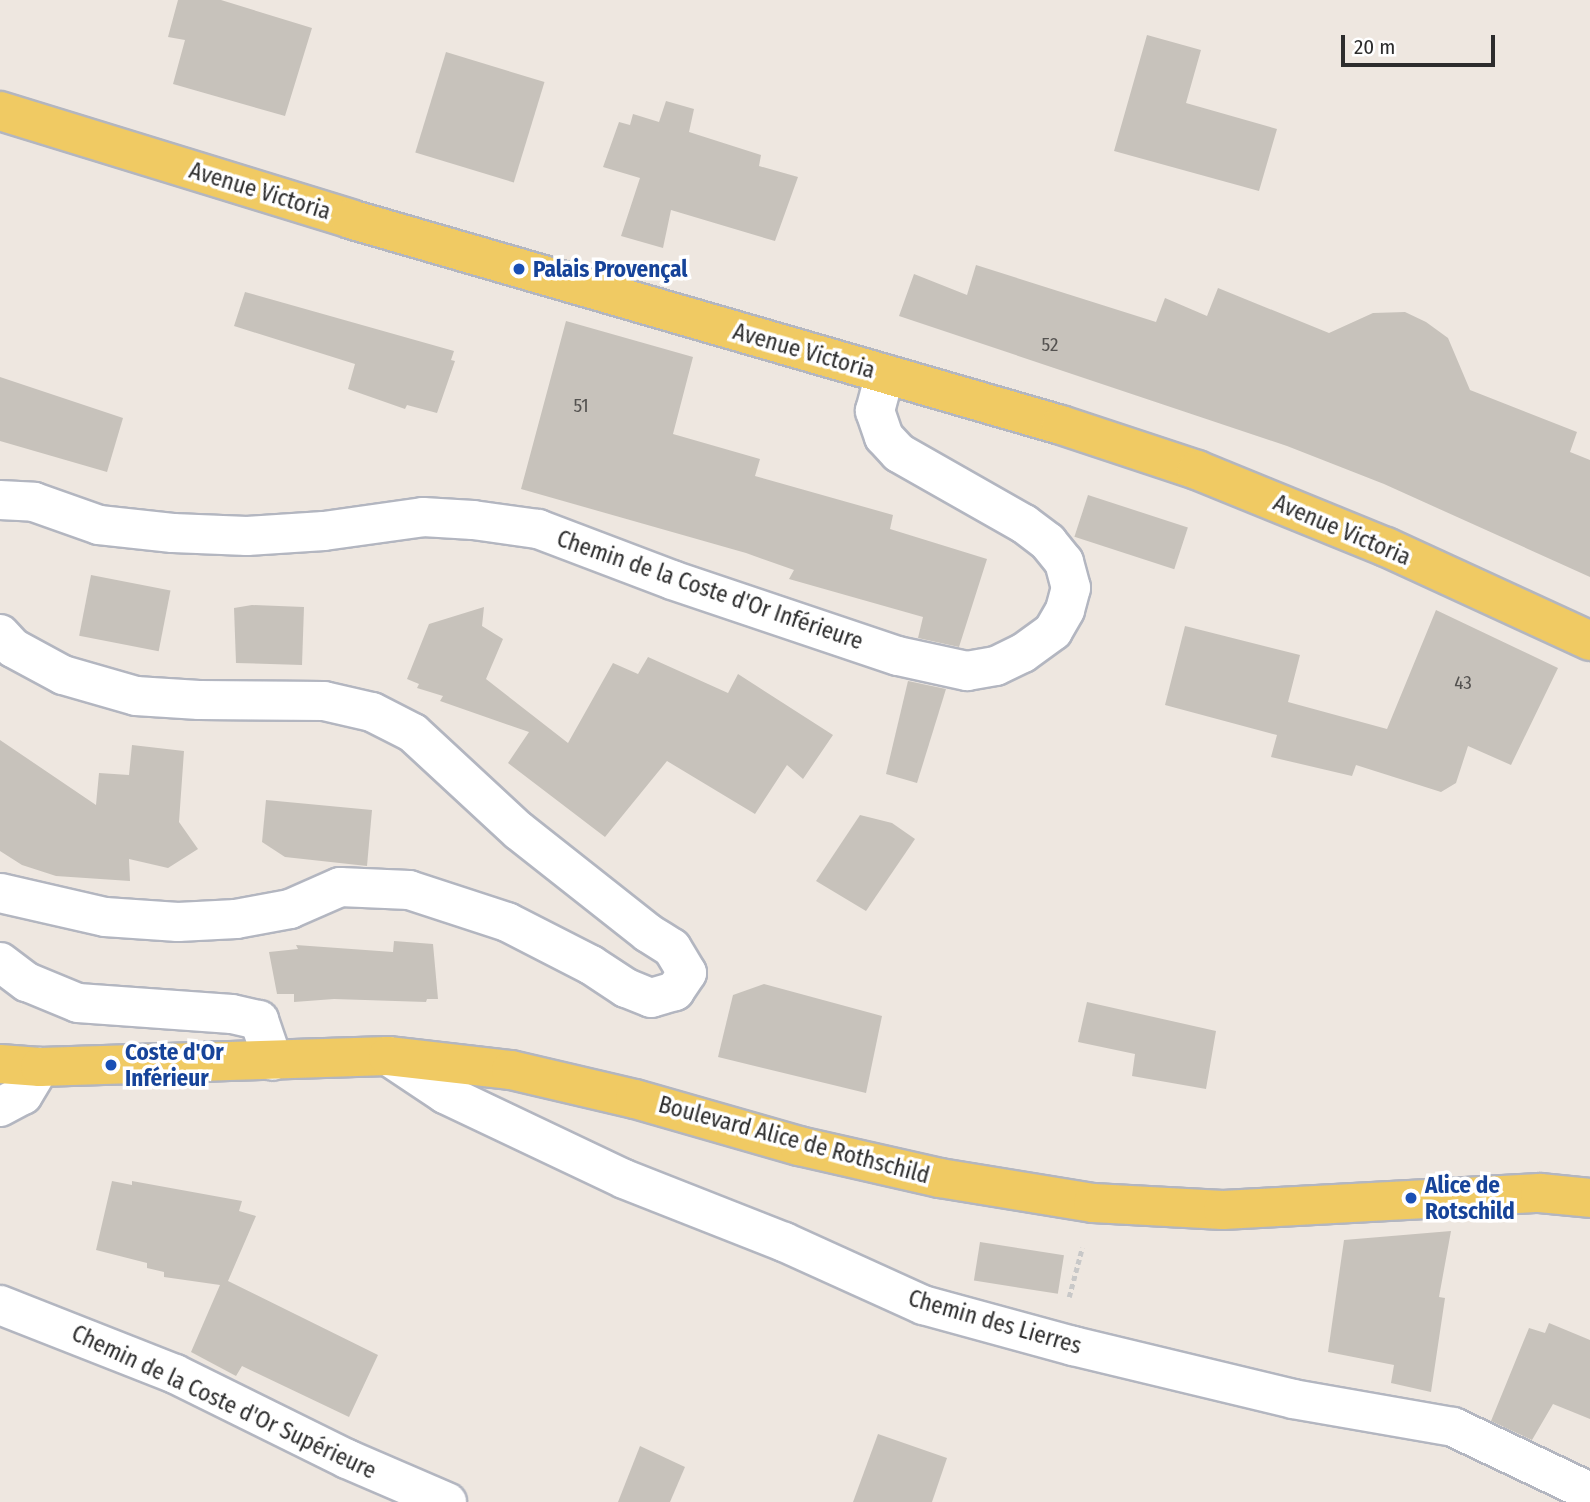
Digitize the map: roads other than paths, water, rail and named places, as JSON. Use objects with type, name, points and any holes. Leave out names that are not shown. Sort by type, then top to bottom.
[{"type":"main road","name":"Avenue Victoria","points":[[0,111],[402,234],[1048,422],[1197,470],[1386,547],[1590,641]]},
{"type":"main road","name":"Boulevard Alice de Rothschild","points":[[0,1064],[40,1067],[388,1056],[511,1070],[635,1099],[799,1146],[889,1167],[1093,1203],[1223,1210],[1540,1193],[1590,1198]]},
{"type":"street","name":"Chemin de la Coste d'Or Inférieure","points":[[0,500],[34,502],[99,525],[173,533],[247,536],[324,531],[423,517],[473,520],[538,529],[672,580],[898,656],[967,671],[996,666],[1023,653],[1053,631],[1065,610],[1071,588],[1065,562],[1048,542],[1024,524],[899,453],[884,437],[875,411],[885,374]]},
{"type":"street","points":[[0,634],[13,648],[62,675],[136,696],[199,700],[324,701],[372,712],[414,733],[519,831],[648,933],[673,948],[687,973],[675,991],[651,998],[626,988],[591,965],[507,922],[409,890],[340,887],[290,909],[236,919],[178,922],[105,917],[0,893]]},
{"type":"street","points":[[0,962],[27,982],[78,1003],[232,1014],[259,1020],[273,1061]]},
{"type":"street","name":"Chemin des Lierres","points":[[388,1056],[445,1094],[624,1179],[784,1242],[923,1305],[1293,1399],[1453,1427],[1590,1492]]},
{"type":"street","points":[[0,1107],[23,1095],[40,1067]]},
{"type":"street","name":"Chemin de la Coste d'Or Supérieure","points":[[0,1305],[174,1374],[347,1460],[447,1502]]},
{"type":"place","name":"Palais Provençal","points":[[519,269]]},
{"type":"place","name":"Coste d'Or Inférieur","points":[[111,1065]]},
{"type":"place","name":"Alice de Rotschild","points":[[1411,1198]]}]
